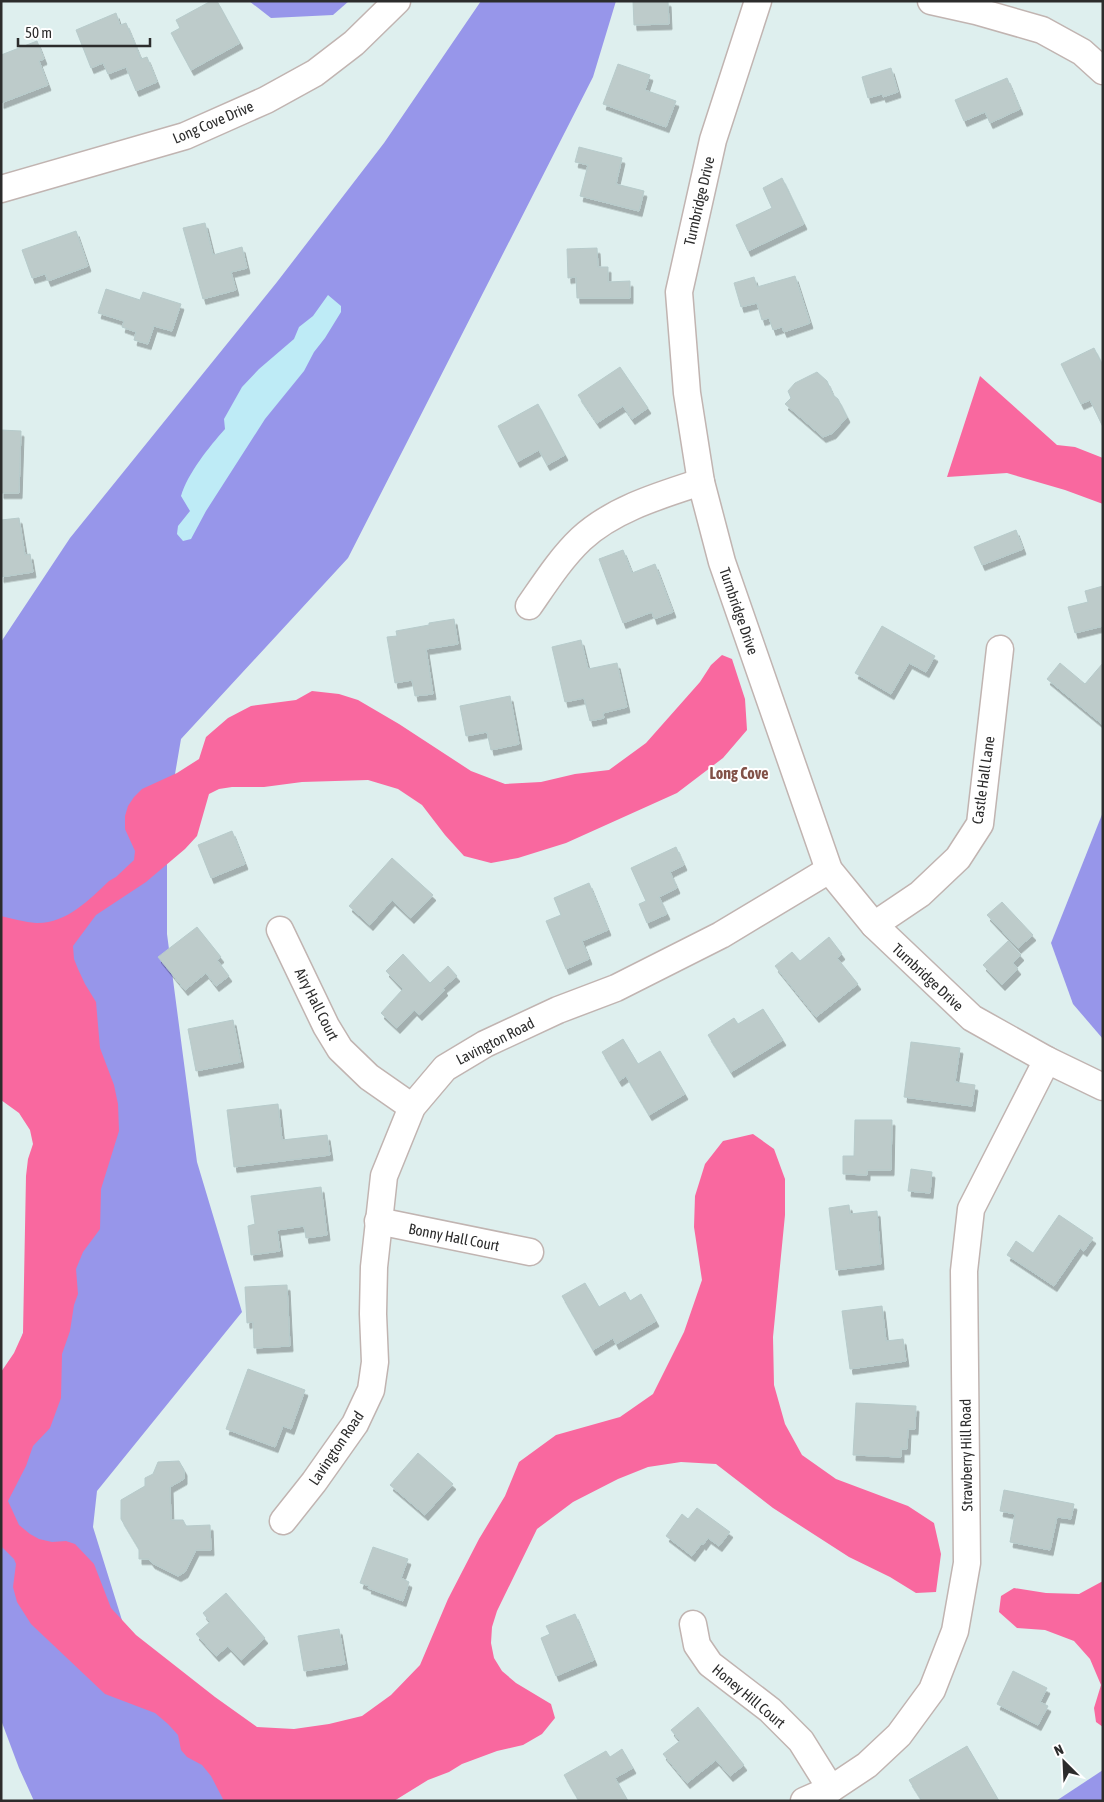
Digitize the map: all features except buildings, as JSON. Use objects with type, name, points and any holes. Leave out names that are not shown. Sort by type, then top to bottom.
[{"type":"street","name":"Long Cove Drive","points":[[1,188],[185,136],[266,100],[315,72],[354,43],[397,1]]},
{"type":"street","name":"Turnbridge Drive","points":[[758,1],[713,140],[678,292],[686,393],[702,482],[722,562],[829,870],[874,925],[972,1018],[1047,1060],[1103,1087]]},
{"type":"street","points":[[931,1],[1042,30],[1082,52],[1103,71]]},
{"type":"street","points":[[529,606],[550,576],[581,539],[609,519],[650,498],[702,482]]},
{"type":"street","name":"Castle Hall Lane","points":[[874,925],[920,894],[958,858],[980,824],[1000,648]]},
{"type":"street","name":"Lavington Road","points":[[283,1521],[314,1482],[355,1424],[371,1390],[375,1362],[373,1277],[384,1176],[412,1107],[445,1068],[485,1044],[558,1010],[616,988],[712,939],[829,870]]},
{"type":"street","name":"Airy Hall Court","points":[[280,930],[326,1026],[340,1049],[369,1077],[412,1107]]},
{"type":"street","name":"Strawberry Hill Road","points":[[804,1801],[831,1789],[867,1765],[899,1735],[932,1690],[955,1631],[967,1562],[964,1271],[971,1209],[1047,1060]]},
{"type":"street","name":"Bonny Hall Court","points":[[378,1222],[530,1252]]},
{"type":"street","name":"Honey Hill Court","points":[[693,1624],[697,1645],[710,1664],[770,1710],[801,1741],[831,1789]]},
{"type":"shaded area","points":[[249,1],[349,1],[333,15],[271,18]]},
{"type":"shaded area","points":[[481,1],[616,1],[593,77],[348,558],[181,739],[167,821],[167,934],[197,1162],[242,1312],[97,1491],[93,1527],[135,1662],[250,1801],[34,1801],[1,1720],[1,1424],[59,1184],[1,1015],[1,642],[70,538],[277,282],[384,143]]},
{"type":"shaded area","points":[[980,376],[1057,445],[1075,447],[1103,458],[1103,504],[1065,490],[1007,473],[947,477]]},
{"type":"shaded area","points":[[722,655],[732,659],[745,699],[747,730],[723,758],[677,793],[566,843],[518,858],[491,863],[464,856],[422,805],[398,789],[368,780],[302,782],[264,787],[232,787],[219,789],[209,794],[197,836],[185,849],[146,882],[96,915],[73,946],[74,959],[85,984],[96,1002],[100,1048],[114,1085],[118,1104],[119,1131],[101,1189],[100,1229],[83,1252],[76,1269],[78,1294],[74,1305],[70,1331],[62,1354],[61,1398],[50,1428],[33,1446],[26,1466],[8,1501],[19,1525],[30,1534],[39,1539],[52,1542],[66,1541],[75,1544],[94,1564],[111,1608],[136,1635],[215,1697],[257,1727],[294,1729],[329,1724],[362,1716],[391,1695],[420,1665],[448,1599],[479,1539],[505,1496],[519,1462],[556,1435],[620,1417],[653,1394],[684,1332],[702,1280],[694,1227],[695,1196],[705,1164],[723,1141],[753,1134],[774,1149],[785,1179],[785,1215],[773,1337],[774,1385],[785,1424],[802,1455],[836,1479],[908,1506],[934,1523],[941,1554],[936,1592],[916,1593],[890,1577],[849,1557],[773,1508],[716,1464],[681,1462],[648,1467],[618,1479],[573,1502],[537,1529],[497,1611],[492,1627],[491,1643],[494,1658],[502,1671],[516,1683],[551,1704],[555,1718],[542,1734],[523,1745],[497,1751],[462,1764],[449,1772],[428,1780],[394,1801],[224,1801],[211,1776],[202,1765],[187,1757],[181,1750],[178,1735],[168,1724],[155,1713],[105,1694],[31,1624],[17,1602],[13,1587],[16,1564],[14,1559],[1,1546],[1,1372],[14,1353],[23,1333],[26,1176],[28,1159],[33,1144],[30,1130],[19,1113],[1,1100],[1,916],[36,923],[57,920],[76,910],[116,877],[134,860],[135,851],[125,829],[125,816],[128,806],[134,797],[142,789],[177,773],[199,759],[206,737],[228,718],[251,706],[296,700],[312,691],[339,694],[358,700],[471,771],[505,784],[541,782],[575,774],[609,770],[646,743],[700,682],[711,665]]},
{"type":"shaded area","points":[[1103,812],[1103,1039],[1073,1004],[1051,943]]},
{"type":"shaded area","points":[[1103,1581],[1103,1727],[1096,1722],[1094,1708],[1101,1685],[1090,1659],[1074,1641],[1045,1630],[1017,1628],[999,1612],[1001,1596],[1014,1588],[1046,1593],[1079,1594]]},
{"type":"shaded area","points":[[1103,1770],[1103,1801],[1056,1801]]},
{"type":"sand","points":[[328,295],[341,306],[341,312],[314,352],[304,371],[265,419],[206,511],[191,539],[183,541],[177,534],[178,526],[190,511],[181,496],[184,487],[212,444],[225,429],[224,419],[242,387],[259,369],[294,339],[299,327],[313,316]]},
{"type":"district","name":"Long Cove","points":[[739,773]]}]
